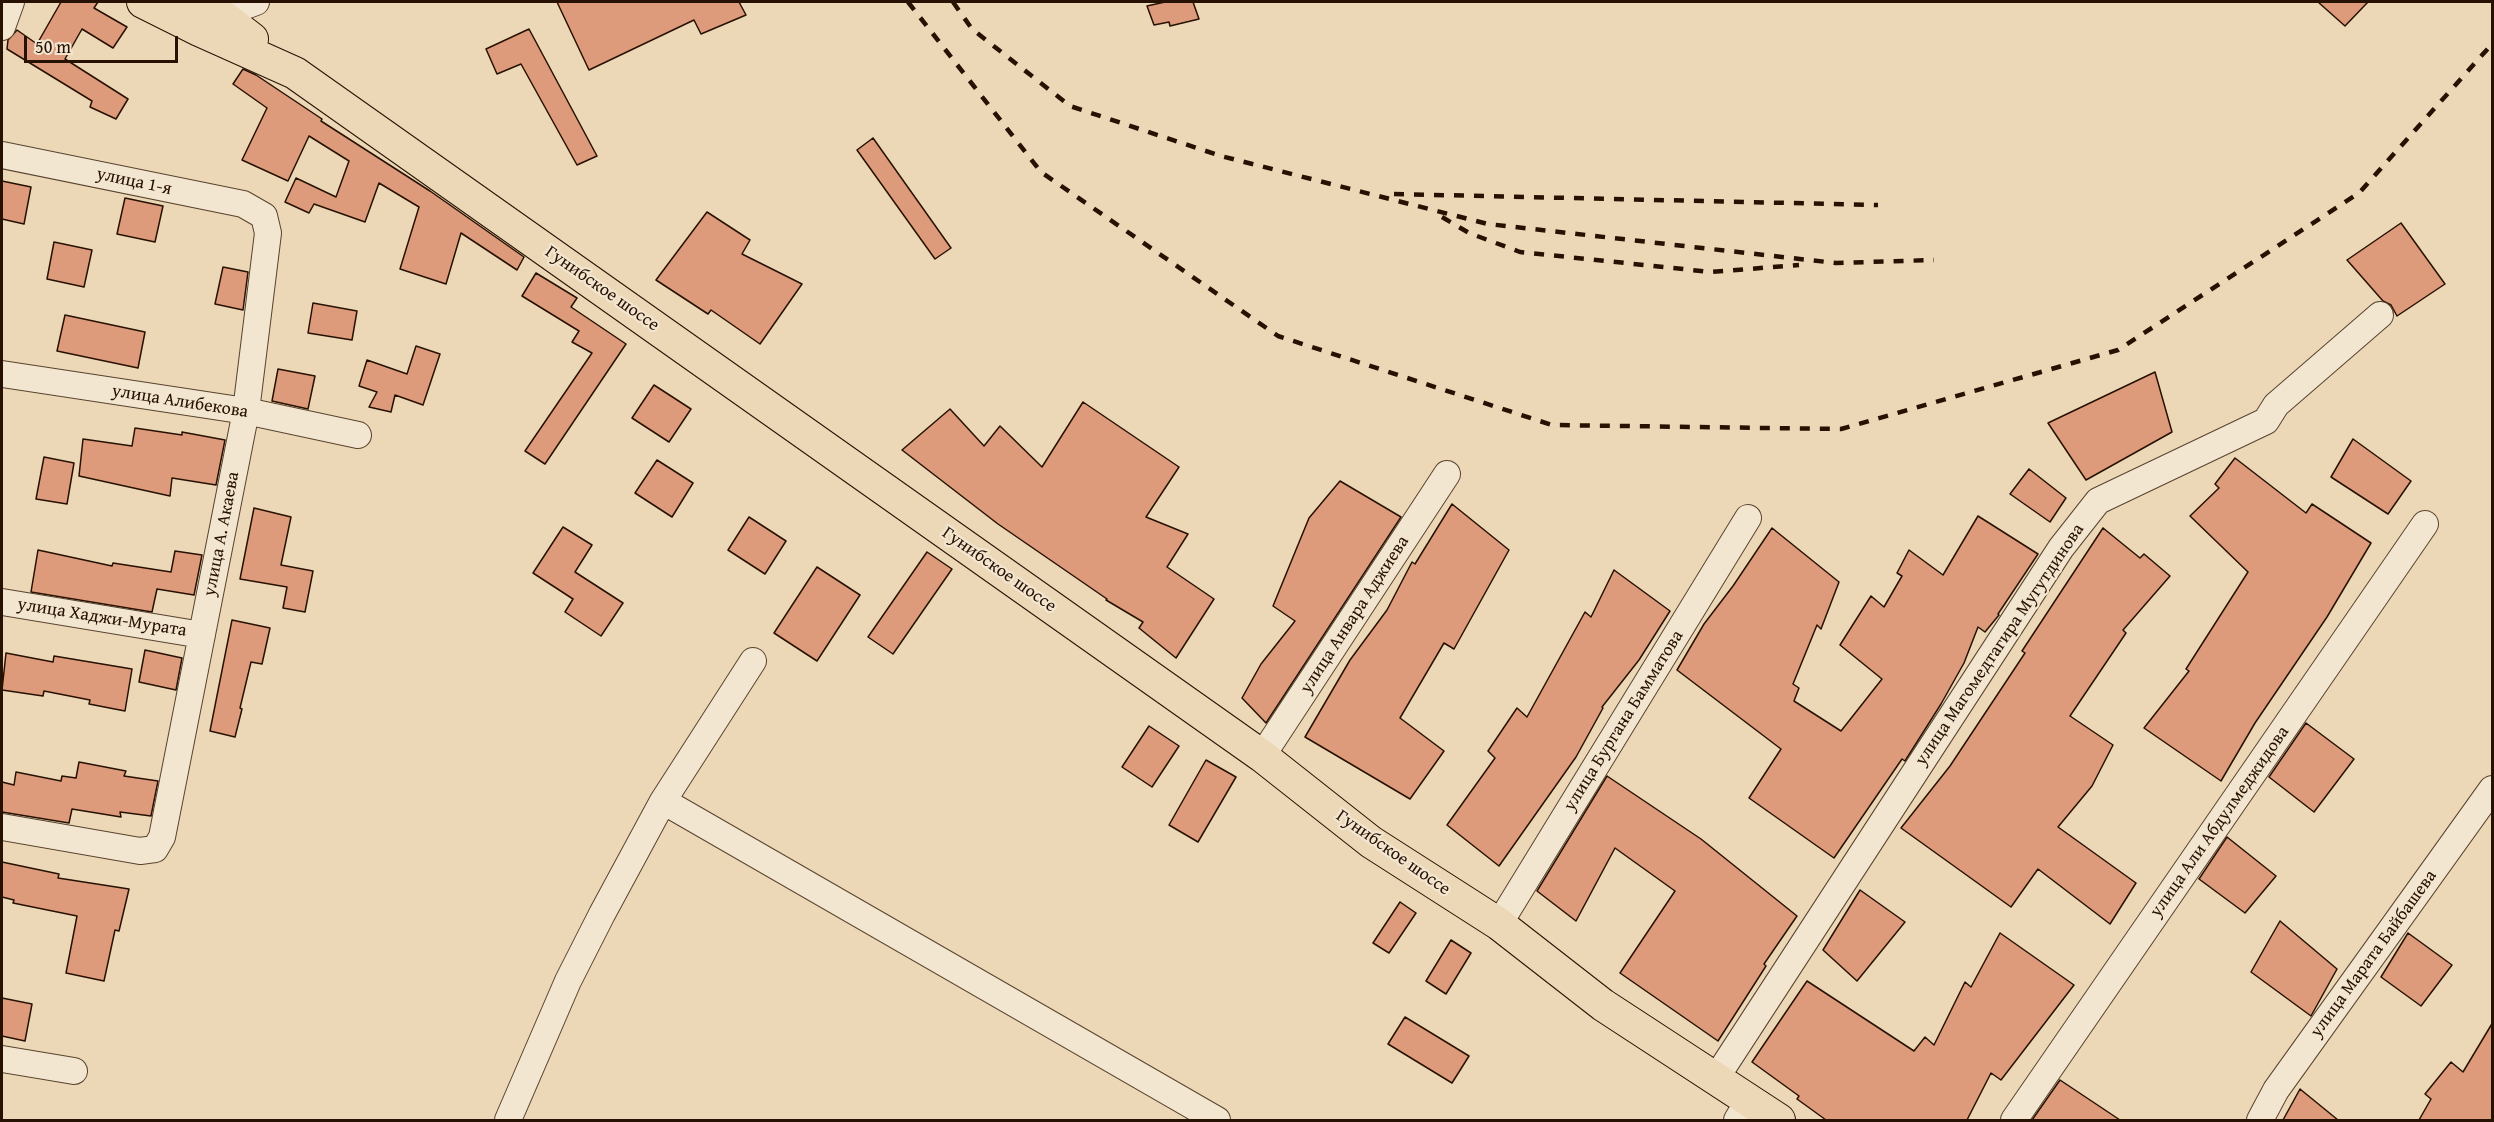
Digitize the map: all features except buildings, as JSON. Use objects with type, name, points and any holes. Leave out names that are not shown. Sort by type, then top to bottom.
[{"type":"main road","name":"Гунибское шоссе","points":[[144,2],[199,30],[208,17],[296,73],[1262,756],[1371,842],[1499,924],[1603,1005],[1716,1078],[1743,1110],[1779,1120]]},
{"type":"street","points":[[2,27],[10,2]]},
{"type":"street","points":[[208,17],[256,2]]},
{"type":"street","name":"улица 1-я","points":[[2,155],[243,204],[264,216]]},
{"type":"street","name":"улица А. Акаева","points":[[2,827],[140,851],[155,849],[162,837],[246,411],[267,244],[268,233],[264,216]]},
{"type":"street","name":"улица Магомедтагира Мугутдинова","points":[[1716,1078],[2054,558],[2098,501],[2266,421],[2276,405],[2380,315]]},
{"type":"street","name":"улица Алибекова","points":[[2,374],[246,411],[358,435]]},
{"type":"street","name":"улица Анвара Аджиева","points":[[1262,756],[1447,474]]},
{"type":"street","name":"улица Бургана Бамматова","points":[[1499,924],[1748,518]]},
{"type":"street","name":"улица Али Абдулмеджидова","points":[[2014,1120],[2425,524]]},
{"type":"street","name":"улица Хаджи-Мурата","points":[[2,602],[202,635]]},
{"type":"street","points":[[508,1120],[568,981],[663,801],[753,661]]},
{"type":"street","name":"улица Марата Байбашева","points":[[2260,1120],[2276,1090],[2493,789]]},
{"type":"street","points":[[663,801],[1217,1120]]},
{"type":"street","points":[[2,1059],[74,1071]]},
{"type":"railway","points":[[908,2],[1041,172],[1278,336],[1552,425],[1841,429],[2118,350],[2359,193],[2492,44]]},
{"type":"railway","points":[[953,2],[972,29],[1070,106],[1221,156],[1488,224],[1836,263],[1934,260]]},
{"type":"railway","points":[[1394,194],[1878,205]]},
{"type":"railway","points":[[1442,217],[1469,233],[1520,252],[1711,272],[1799,265]]}]
